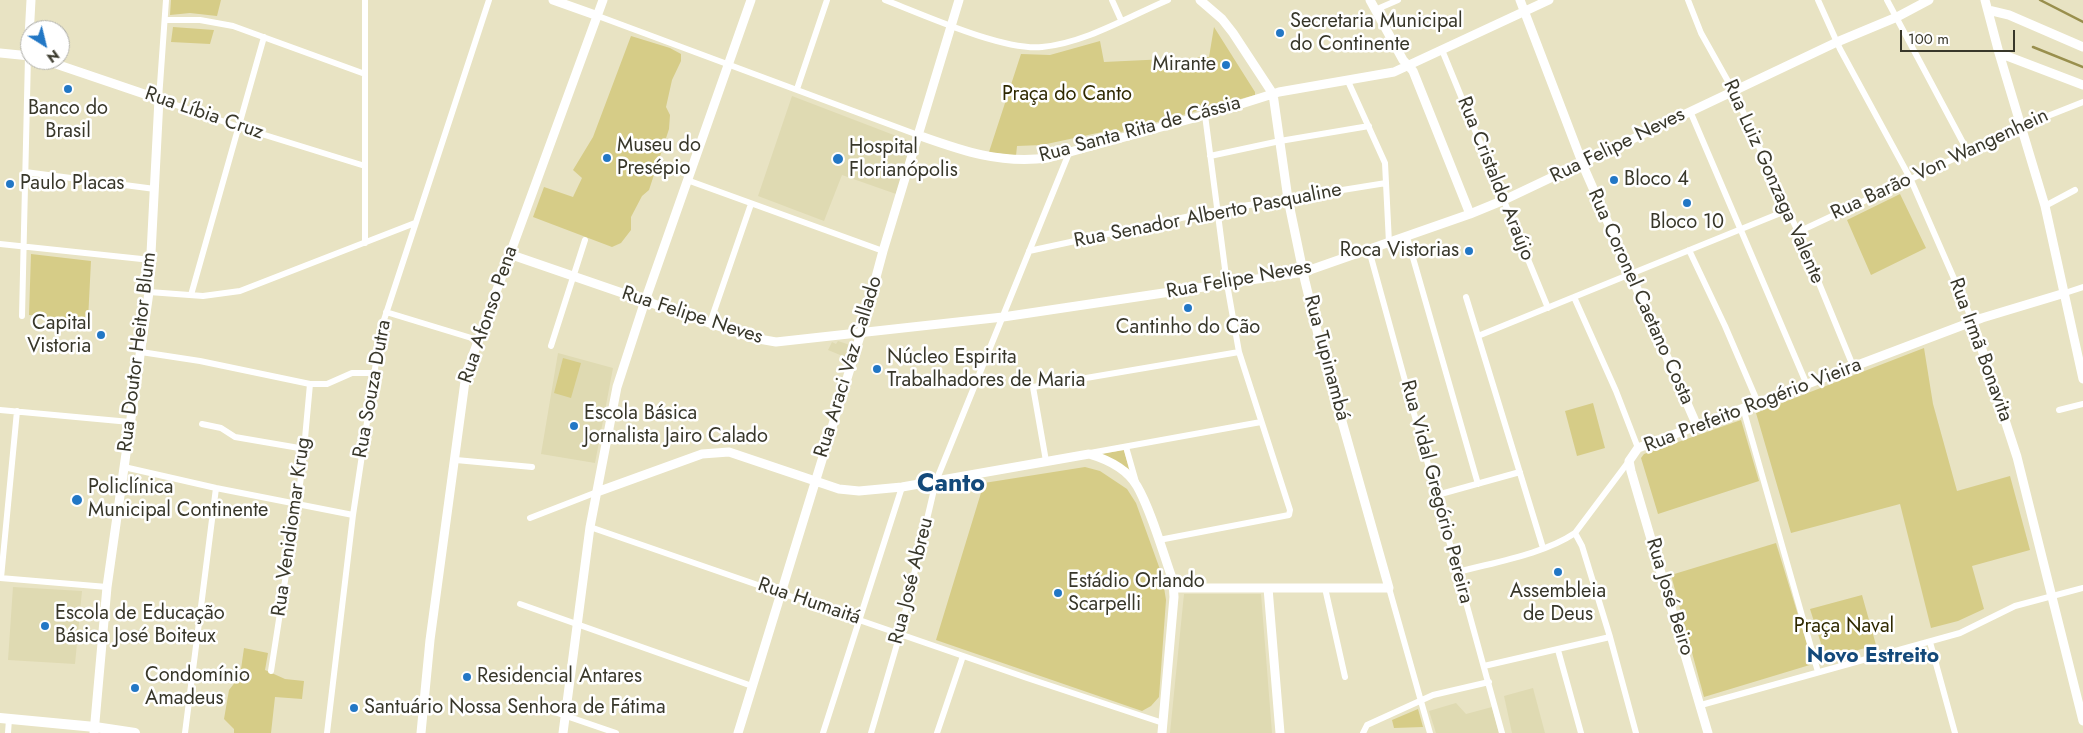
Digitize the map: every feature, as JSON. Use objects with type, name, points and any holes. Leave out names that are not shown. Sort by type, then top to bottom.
[{"type":"main road","points":[[4,718],[95,730],[135,733]]},
{"type":"street","points":[[30,20],[31,0]]},
{"type":"street","name":"Rua Doutor Heitor Blum","points":[[95,730],[107,587],[149,292],[166,0]]},
{"type":"street","points":[[365,0],[365,243]]},
{"type":"street","name":"Rua Souza Dutra","points":[[327,733],[353,515],[374,373],[386,312],[489,0]]},
{"type":"street","points":[[552,0],[598,16]]},
{"type":"street","name":"Rua Afonso Pena","points":[[421,733],[432,631],[456,460],[463,389],[478,340],[509,254],[604,0]]},
{"type":"street","points":[[563,733],[590,527],[617,387],[645,301],[751,0]]},
{"type":"street","points":[[797,89],[827,0]]},
{"type":"street","points":[[885,0],[1007,44],[1042,47],[1077,38],[1168,0]]},
{"type":"street","name":"Rua Araci Vaz Callado","points":[[738,733],[861,333],[883,251],[959,0]]},
{"type":"street","points":[[1112,0],[1121,20]]},
{"type":"street","name":"Rua Tupinambá","points":[[1200,0],[1222,19],[1233,33],[1273,94],[1288,199],[1321,347],[1430,733]]},
{"type":"street","points":[[1370,0],[1407,66],[1413,72],[1470,214]]},
{"type":"street","points":[[1375,10],[1398,0]]},
{"type":"street","name":"Rua Coronel Caetano Costa","points":[[1520,0],[1582,163],[1697,426]]},
{"type":"street","name":"Rua Santa Rita de Cássia","points":[[598,16],[962,150],[1001,160],[1034,160],[1069,153],[1273,94],[1386,74],[1549,0]]},
{"type":"street","name":"Rua Luiz Gonzaga Valente","points":[[1688,0],[1700,33],[1734,92],[1798,232],[1853,366]]},
{"type":"street","name":"Rua Irmã Bonavita","points":[[1818,0],[1837,42],[1910,178],[1973,322],[2017,457],[2083,722]]},
{"type":"street","points":[[1887,0],[1968,152]]},
{"type":"street","name":"Rua Felipe Neves","points":[[509,254],[764,341],[776,342],[1003,317],[1304,272],[1407,237],[1504,200],[1837,42],[1897,17],[1929,0]]},
{"type":"street","points":[[1985,0],[2045,206],[2083,379]]},
{"type":"street","points":[[1988,10],[2009,15],[2083,47]]},
{"type":"street","points":[[165,20],[219,22],[365,74]]},
{"type":"street","points":[[191,295],[264,37]]},
{"type":"street","name":"Rua Cristaldo Araújo","points":[[1442,50],[1548,308]]},
{"type":"street","points":[[0,52],[20,55]]},
{"type":"street","points":[[1999,53],[2083,85]]},
{"type":"street","name":"Rua Líbia Cruz","points":[[70,69],[239,127],[365,166]]},
{"type":"street","points":[[22,316],[29,70]]},
{"type":"street","points":[[1347,80],[1385,164],[1389,243]]},
{"type":"street","name":"Rua Barão Von Wangenhein","points":[[1798,232],[1910,178],[2083,102]]},
{"type":"street","points":[[1690,111],[1807,385]]},
{"type":"street","points":[[1159,540],[1289,515],[1290,510],[1239,352],[1227,284],[1205,115]]},
{"type":"street","points":[[1210,156],[1280,141],[1369,126]]},
{"type":"street","name":"Rua José Abreu","points":[[871,733],[900,634],[936,481],[1069,153]]},
{"type":"street","points":[[25,172],[155,189]]},
{"type":"street","points":[[687,180],[883,251]]},
{"type":"street","name":"Rua Senador Alberto Pasqualine","points":[[1029,251],[1218,210],[1386,183]]},
{"type":"street","points":[[2045,206],[2075,190]]},
{"type":"street","points":[[710,323],[752,204]]},
{"type":"street","points":[[1478,336],[1788,210]]},
{"type":"street","points":[[149,292],[214,295],[240,291],[415,224]]},
{"type":"street","points":[[1407,237],[1478,484]]},
{"type":"street","points":[[551,346],[585,240]]},
{"type":"street","points":[[0,244],[151,260]]},
{"type":"street","name":"Rua Vidal Gregório Pereira","points":[[1369,250],[1502,733]]},
{"type":"street","points":[[1689,250],[1726,326],[1758,403]]},
{"type":"street","name":"Rua Prefeito Rogério Vieira","points":[[1458,572],[1543,548],[1576,533],[1638,448],[1973,322],[2083,287]]},
{"type":"street","points":[[1466,297],[1543,548]]},
{"type":"street","points":[[1574,297],[1616,392],[1638,448]]},
{"type":"street","points":[[386,312],[478,340]]},
{"type":"street","points":[[141,352],[200,361],[310,384],[327,384],[352,373],[374,373]]},
{"type":"street","points":[[1046,461],[1033,387],[1239,352]]},
{"type":"street","name":"Rua Venidiomar Krug","points":[[271,671],[304,449],[310,384]]},
{"type":"street","points":[[2059,410],[2083,404]]},
{"type":"street","points":[[1743,408],[1818,672]]},
{"type":"street","points":[[0,410],[130,422]]},
{"type":"street","points":[[17,411],[1,578],[107,587]]},
{"type":"street","points":[[530,518],[702,454],[715,452],[729,452],[815,481],[850,490],[902,487],[1261,422]]},
{"type":"street","points":[[202,424],[221,428],[235,437],[304,449]]},
{"type":"street","points":[[1126,447],[1137,486],[1159,540],[1174,588],[1162,733]]},
{"type":"street","points":[[1089,454],[1120,468],[1137,486]]},
{"type":"street","points":[[456,460],[532,467]]},
{"type":"street","name":"Rua José Beiro","points":[[1629,461],[1708,733]]},
{"type":"street","points":[[124,466],[216,488],[353,515]]},
{"type":"street","points":[[1437,495],[1520,472]]},
{"type":"street","points":[[823,733],[902,487]]},
{"type":"street","points":[[185,733],[216,488]]},
{"type":"street","name":"Rua Humaitá","points":[[590,527],[1163,723]]},
{"type":"street","points":[[1576,533],[1582,546],[1610,637],[1636,733]]},
{"type":"street","points":[[1174,588],[1389,588]]},
{"type":"street","points":[[1268,588],[1281,731]]},
{"type":"street","points":[[1325,588],[1345,677]]},
{"type":"street","points":[[1701,705],[1966,631],[2015,606],[2083,588]]},
{"type":"street","points":[[520,604],[752,686]]},
{"type":"street","points":[[1484,666],[1610,637]]},
{"type":"street","points":[[1930,642],[1955,733]]},
{"type":"street","points":[[1558,650],[1582,733]]},
{"type":"street","points":[[936,733],[963,656]]},
{"type":"street","points":[[1363,733],[1367,725],[1420,700],[1449,690],[1489,682]]},
{"type":"street","points":[[540,706],[616,733]]},
{"type":"street","points":[[4,718],[8,733]]},
{"type":"shaded area","name":"Hospital Florianópolis","points":[[792,96],[912,142],[896,194],[842,175],[824,221],[758,196]]},
{"type":"shaded area","points":[[838,341],[850,345],[845,357],[828,350],[832,342],[836,344]]},
{"type":"shaded area","name":"Escola Básica Jornalista Jairo Calado","points":[[558,353],[613,368],[595,463],[541,454]]},
{"type":"shaded area","name":"Escola de Educação Básica José Boiteux","points":[[13,587],[82,591],[75,664],[8,660]]},
{"type":"shaded area","points":[[1184,594],[1261,594],[1272,733],[1170,733]]},
{"type":"shaded area","points":[[1533,688],[1545,733],[1512,733],[1504,696]]},
{"type":"shaded area","points":[[1456,703],[1466,714],[1492,707],[1499,733],[1436,733],[1429,711]]},
{"type":"green space","points":[[171,0],[221,0],[217,16],[190,13],[170,15]]},
{"type":"green space","points":[[173,27],[214,30],[210,44],[171,42]]},
{"type":"green space","name":"Praça do Canto","points":[[1214,27],[1255,92],[1255,95],[1121,132],[1116,129],[1042,145],[1017,146],[1016,156],[989,152],[1021,54],[1050,55],[1100,41],[1104,62],[1209,57]]},
{"type":"green space","points":[[631,36],[670,48],[681,54],[681,61],[672,80],[666,107],[670,115],[669,129],[649,190],[642,196],[631,217],[631,230],[621,243],[612,247],[533,217],[544,187],[573,197],[582,178],[573,170],[593,137]]},
{"type":"green space","points":[[1900,194],[1926,248],[1871,275],[1847,220]]},
{"type":"green space","points":[[31,254],[91,261],[88,320],[29,315]]},
{"type":"green space","points":[[1924,348],[1933,404],[1957,491],[2010,476],[2030,550],[1972,566],[1984,609],[1958,621],[1931,628],[1900,504],[1791,533],[1756,413]]},
{"type":"green space","points":[[563,358],[581,363],[571,398],[554,393]]},
{"type":"green space","points":[[1593,403],[1605,448],[1577,456],[1565,411]]},
{"type":"green space","points":[[1741,420],[1759,481],[1658,514],[1641,458],[1644,454]]},
{"type":"green space","points":[[1124,450],[1129,469],[1099,454]]},
{"type":"green space","name":"Estádio Orlando Scarpelli","points":[[1085,467],[1100,471],[1127,489],[1136,503],[1162,575],[1166,600],[1159,697],[1151,706],[1142,711],[936,640],[984,483]]},
{"type":"green space","points":[[1776,543],[1813,664],[1704,697],[1671,575]]},
{"type":"green space","name":"Praça Naval","points":[[1862,595],[1876,645],[1829,658],[1825,656],[1810,609]]},
{"type":"green space","points":[[244,648],[268,653],[265,670],[285,679],[304,681],[302,699],[275,697],[271,733],[234,733],[234,729],[224,719],[229,690],[240,676]]},
{"type":"green space","points":[[1418,709],[1423,727],[1394,728],[1392,720]]},
{"type":"waterway","points":[[2040,0],[2083,22]]},
{"type":"waterway","points":[[2033,47],[2083,67]]},
{"type":"place","name":"Secretaria Municipal do Continente","points":[[1280,33]]},
{"type":"place","name":"Mirante","points":[[1226,65]]},
{"type":"place","name":"Banco do Brasil","points":[[68,89]]},
{"type":"place","name":"Museu do Presépio","points":[[607,158]]},
{"type":"place","name":"Hospital Florianópolis","points":[[838,159]]},
{"type":"place","name":"Bloco 4","points":[[1614,180]]},
{"type":"place","name":"Paulo Placas","points":[[10,184]]},
{"type":"place","name":"Bloco 10","points":[[1687,203]]},
{"type":"place","name":"Roca Vistorias","points":[[1469,251]]},
{"type":"place","name":"Cantinho do Cão","points":[[1188,308]]},
{"type":"place","name":"Capital Vistoria","points":[[101,335]]},
{"type":"place","name":"Núcleo Espirita Trabalhadores de Maria","points":[[877,369]]},
{"type":"place","name":"Escola Básica Jornalista Jairo Calado","points":[[574,426]]},
{"type":"place","name":"Policlínica Municipal Continente","points":[[77,500]]},
{"type":"place","name":"Assembleia de Deus","points":[[1558,572]]},
{"type":"place","name":"Estádio Orlando Scarpelli","points":[[1058,593]]},
{"type":"place","name":"Escola de Educação Básica José Boiteux","points":[[45,626]]},
{"type":"place","name":"Residencial Antares","points":[[467,677]]},
{"type":"place","name":"Condomínio Amadeus","points":[[135,688]]},
{"type":"place","name":"Santuário Nossa Senhora de Fátima","points":[[354,708]]},
{"type":"district","name":"Canto","points":[[951,485]]},
{"type":"district","name":"Novo Estreito","points":[[1873,657]]}]
